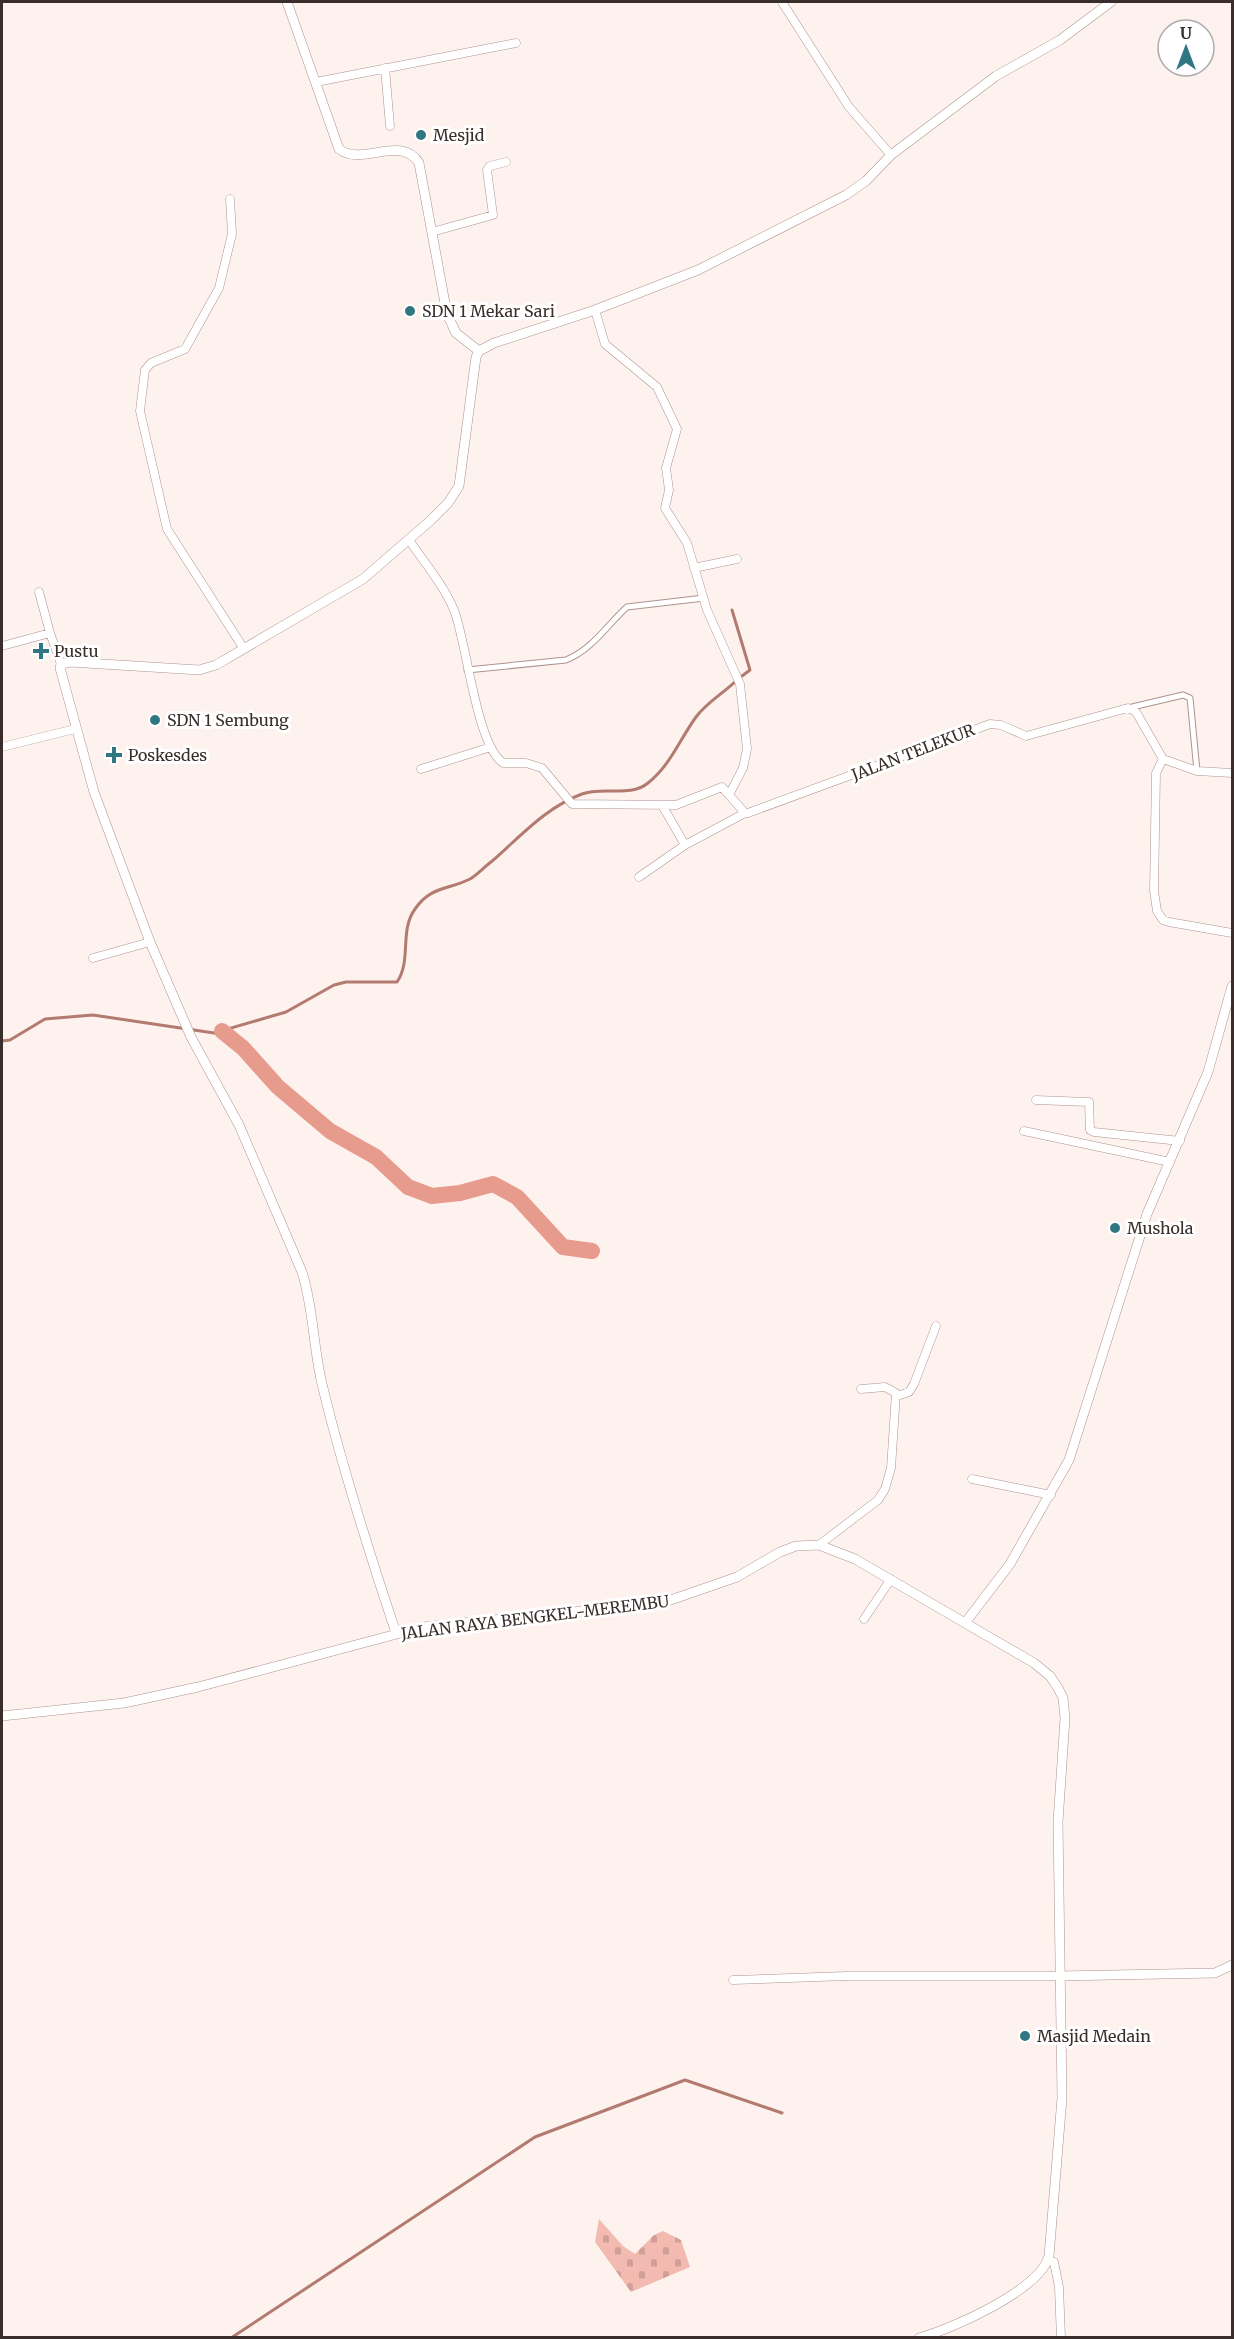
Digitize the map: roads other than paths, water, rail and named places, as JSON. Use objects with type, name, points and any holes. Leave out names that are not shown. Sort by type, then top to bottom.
[{"type":"street","points":[[287,2],[336,145],[342,152],[403,151],[416,159],[421,173],[450,324],[456,333],[479,351]]},
{"type":"street","points":[[782,2],[849,107],[891,155]]},
{"type":"street","points":[[61,664],[199,670],[216,665],[363,579],[448,503],[459,486],[476,357],[479,351],[494,343],[596,310],[698,270],[824,207],[866,180],[891,155],[996,76],[1060,40],[1111,2]]},
{"type":"street","points":[[316,82],[516,43]]},
{"type":"street","points":[[385,68],[390,126]]},
{"type":"street","points":[[432,232],[493,215],[487,170],[490,166],[506,162]]},
{"type":"street","points":[[230,199],[232,234],[219,288],[185,349],[151,363],[145,370],[140,411],[167,529],[244,649]]},
{"type":"street","points":[[596,310],[604,344],[657,387],[675,425],[676,435],[666,468],[669,490],[665,507],[687,543],[724,652],[740,684],[747,749],[743,768],[730,793]]},
{"type":"street","points":[[408,540],[455,613],[467,670],[491,747],[503,764],[526,763],[542,768],[552,778],[562,795],[572,804],[662,805],[687,802],[718,787],[730,793],[745,813]]},
{"type":"street","points":[[694,568],[737,559]]},
{"type":"street","points":[[39,592],[61,664],[60,673],[94,792],[150,942],[191,1037],[239,1125],[302,1272],[307,1287],[313,1341],[322,1388],[352,1497],[396,1633]]},
{"type":"street","points":[[467,670],[566,660],[577,656],[606,632],[627,607],[704,598]]},
{"type":"street","points":[[2,645],[50,633]]},
{"type":"street","points":[[1128,708],[1183,695],[1190,698],[1197,771]]},
{"type":"street","points":[[1128,708],[1136,712],[1163,759],[1197,771],[1233,773]]},
{"type":"street","name":"JALAN TELEKUR","points":[[639,877],[686,845],[745,813],[990,724],[1001,725],[1026,736],[1128,708]]},
{"type":"street","points":[[2,747],[75,729]]},
{"type":"street","points":[[421,769],[491,747]]},
{"type":"street","points":[[1163,759],[1156,773],[1154,861],[1156,911],[1163,920],[1175,924],[1233,933]]},
{"type":"street","points":[[662,805],[686,845]]},
{"type":"street","points":[[93,958],[150,942]]},
{"type":"street","points":[[966,1623],[1011,1564],[1069,1460],[1147,1214],[1208,1072],[1233,986]]},
{"type":"street","points":[[1036,1100],[1089,1102],[1090,1130],[1095,1132],[1180,1140]]},
{"type":"street","points":[[1024,1131],[1170,1162]]},
{"type":"street","points":[[897,1396],[909,1392],[914,1384],[936,1326]]},
{"type":"street","points":[[861,1389],[890,1388],[897,1396]]},
{"type":"street","points":[[819,1545],[882,1496],[891,1468],[892,1427],[897,1396]]},
{"type":"street","points":[[972,1479],[1051,1495]]},
{"type":"street","name":"JALAN RAYA BENGKEL-MEREMBU","points":[[2,1716],[124,1703],[198,1687],[423,1627],[662,1603],[737,1577],[785,1550],[819,1545],[855,1559],[1046,1672],[1063,1698],[1065,1735],[1058,1822],[1062,2098],[1048,2259]]},
{"type":"street","points":[[864,1619],[891,1579]]},
{"type":"street","points":[[733,1980],[846,1976],[1215,1973],[1233,1965]]},
{"type":"street","points":[[919,2337],[953,2325],[1002,2300],[1029,2282],[1048,2259],[1054,2262],[1057,2273],[1061,2337]]},
{"type":"waterway","points":[[732,610],[750,670],[742,676]]},
{"type":"waterway","points":[[2,1041],[10,1040],[45,1019],[93,1015],[214,1033],[286,1012],[334,985],[346,982],[397,982],[404,964],[410,918],[427,896],[473,877],[545,815],[569,800],[590,792],[633,790],[648,783],[663,769],[700,712],[737,680]]},
{"type":"waterway","points":[[222,1031],[243,1048],[278,1087],[330,1131],[376,1157],[408,1187],[432,1196],[460,1193],[493,1184],[517,1197],[563,1247],[592,1251]]},
{"type":"waterway","points":[[231,2338],[535,2137],[685,2080],[782,2113]]},
{"type":"place","name":"Mesjid","points":[[421,135]]},
{"type":"place","name":"SDN 1 Mekar Sari","points":[[410,311]]},
{"type":"place","name":"Pustu","points":[[41,651]]},
{"type":"place","name":"SDN 1 Sembung","points":[[155,720]]},
{"type":"place","name":"Poskesdes","points":[[114,755]]},
{"type":"place","name":"Mushola","points":[[1115,1228]]},
{"type":"place","name":"Masjid Medain","points":[[1025,2036]]}]
